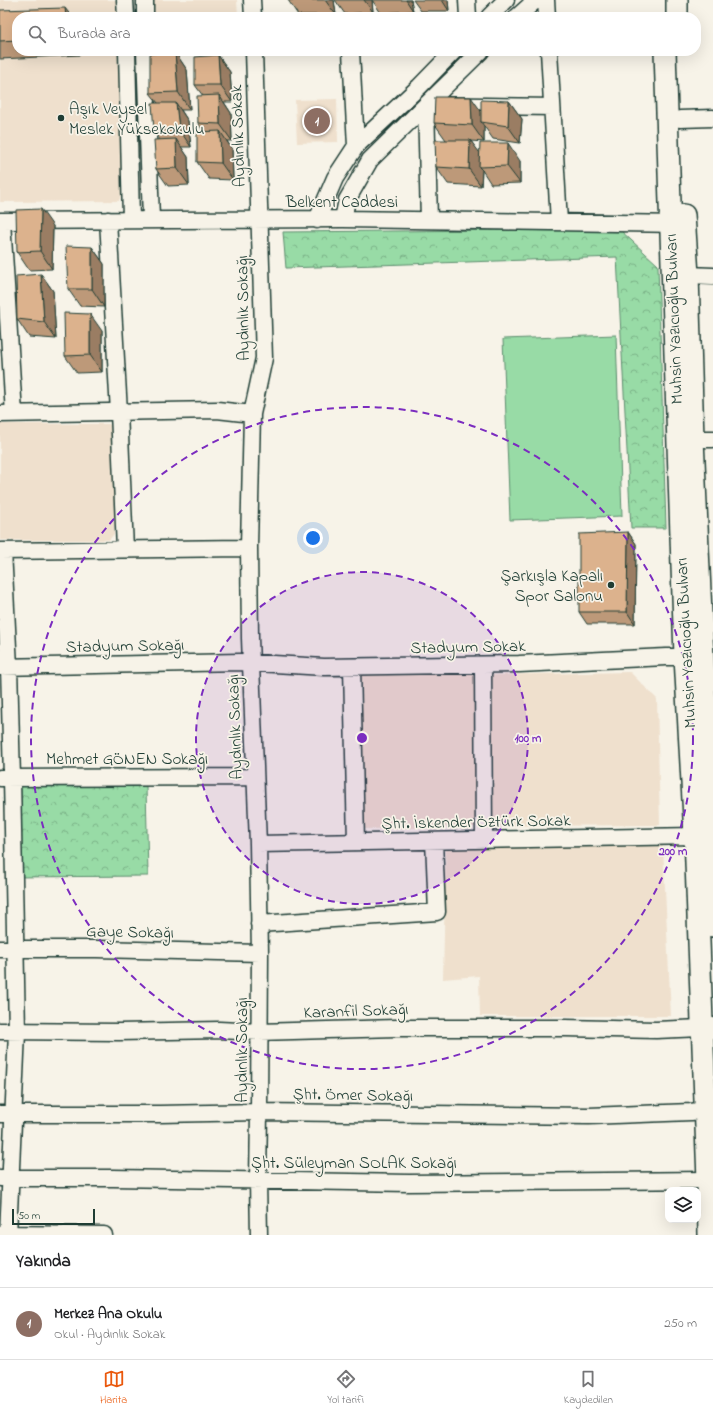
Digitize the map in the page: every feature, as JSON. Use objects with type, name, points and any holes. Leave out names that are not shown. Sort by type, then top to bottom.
[{"type":"main road","points":[[664,0],[664,12]]},
{"type":"main road","points":[[677,0],[677,12]]},
{"type":"main road","name":"Muhsin Yazıcıoğlu Bulvarı","points":[[665,56],[677,224],[713,926]]},
{"type":"main road","name":"Muhsin Yazıcıoğlu Bulvarı","points":[[678,56],[680,119],[677,224],[688,275],[703,439],[700,657],[695,836],[707,1027],[705,1110],[709,1235]]},
{"type":"street","points":[[125,0],[126,12]]},
{"type":"street","points":[[145,0],[145,12]]},
{"type":"street","points":[[252,0],[252,12]]},
{"type":"street","points":[[467,0],[468,12]]},
{"type":"street","points":[[494,12],[506,0]]},
{"type":"street","points":[[523,12],[536,0]]},
{"type":"street","points":[[546,0],[547,12]]},
{"type":"street","points":[[127,56],[131,219]]},
{"type":"street","points":[[145,56],[151,219]]},
{"type":"street","name":"Aydınlık Sokak","points":[[254,56],[259,219]]},
{"type":"street","points":[[351,56],[356,146]]},
{"type":"street","points":[[317,220],[335,178],[356,146],[419,87],[449,56]]},
{"type":"street","points":[[343,219],[347,200],[370,160],[476,56]]},
{"type":"street","points":[[549,56],[558,222]]},
{"type":"street","points":[[426,105],[552,107]]},
{"type":"street","points":[[426,105],[429,220]]},
{"type":"street","points":[[680,119],[713,118]]},
{"type":"street","name":"Belkent Caddesi","points":[[1,221],[131,219],[343,219],[677,224]]},
{"type":"street","name":"Aydınlık Sokağı","points":[[259,219],[264,358],[252,414],[249,547],[254,777],[258,844],[258,924],[260,953],[259,1235]]},
{"type":"street","points":[[108,220],[125,549]]},
{"type":"street","points":[[1,221],[7,414],[217,410],[252,414]]},
{"type":"street","points":[[688,275],[713,276]]},
{"type":"street","points":[[104,1235],[5,1234],[7,1114],[17,1032],[16,949],[7,852],[1,551],[249,547]]},
{"type":"street","name":"Stadyum Sokak","points":[[251,664],[324,668],[700,657]]},
{"type":"street","name":"Stadyum Sokağı","points":[[4,667],[240,662],[251,664]]},
{"type":"street","points":[[483,664],[484,840]]},
{"type":"street","points":[[352,667],[356,842]]},
{"type":"street","name":"Mehmet GÖNEN Sokağı","points":[[6,778],[254,777]]},
{"type":"street","name":"Şht. İskender Öztürk Sokak","points":[[258,844],[695,836]]},
{"type":"street","points":[[258,924],[437,912],[434,841]]},
{"type":"street","name":"Gaye Sokağı","points":[[0,949],[96,949],[260,953]]},
{"type":"street","name":"Karanfil Sokağı","points":[[0,1031],[119,1032],[219,1030],[259,1032],[396,1028],[565,1028],[656,1030],[707,1027]]},
{"type":"street","name":"Şht. Ömer Sokağı","points":[[7,1114],[160,1114],[259,1112],[589,1116],[691,1112],[705,1110]]},
{"type":"street","name":"Şht. Süleyman SOLAK Sokağı","points":[[5,1178],[113,1178],[417,1183],[708,1180]]},
{"type":"shaded area","name":"Aşık Veysel Meslek Yüksekokulu","points":[[0,0],[118,0],[119,12],[12,12],[12,56],[120,56],[124,185],[119,201],[0,202]]},
{"type":"shaded area","points":[[154,0],[237,0],[238,12],[154,12]]},
{"type":"shaded area","points":[[337,99],[338,142],[297,143],[295,100]]},
{"type":"shaded area","points":[[0,424],[109,424],[115,432],[114,534],[109,540],[0,540]]},
{"type":"shaded area","points":[[475,672],[475,827],[364,829],[357,673]]},
{"type":"shaded area","points":[[630,672],[657,699],[660,825],[491,826],[491,675]]},
{"type":"shaded area","points":[[446,841],[663,846],[671,1016],[480,1016],[479,976],[443,979]]},
{"type":"green space","points":[[619,229],[658,265],[666,528],[631,528],[617,257],[286,268],[283,232]]},
{"type":"green space","points":[[616,335],[622,516],[510,520],[503,339]]},
{"type":"green space","points":[[12,786],[146,786],[148,876],[14,877]]},
{"type":"building","points":[[65,8],[65,12],[12,12],[12,40],[0,41],[0,10]]},
{"type":"building","points":[[150,56],[175,56],[178,92],[150,93]]},
{"type":"building","points":[[218,56],[220,85],[195,85],[195,57]]},
{"type":"building","points":[[219,95],[220,124],[198,123],[197,96]]},
{"type":"building","points":[[435,97],[471,97],[472,125],[434,123]]},
{"type":"building","points":[[481,100],[509,101],[508,126],[481,122]]},
{"type":"building","points":[[152,103],[176,103],[179,129],[154,131]]},
{"type":"building","points":[[220,131],[221,163],[197,162],[197,132]]},
{"type":"building","points":[[176,139],[177,168],[156,169],[154,140]]},
{"type":"building","points":[[435,140],[470,140],[469,169],[436,167]]},
{"type":"building","points":[[480,143],[508,143],[507,166],[479,167]]},
{"type":"building","points":[[41,209],[40,251],[17,252],[16,210]]},
{"type":"building","points":[[66,246],[92,247],[92,289],[68,289]]},
{"type":"building","points":[[41,274],[44,322],[17,319],[16,276]]},
{"type":"building","points":[[64,313],[90,314],[90,355],[65,356]]},
{"type":"building","name":"Şarkışla Kapalı Spor Salonu","points":[[628,532],[627,612],[579,612],[579,534]]},
{"type":"place","name":"Aşık Veysel Meslek Yüksekokulu","points":[[61,118]]},
{"type":"place","name":"Merkez Ana Okulu","points":[[317,121]]},
{"type":"place","name":"Şarkışla Kapalı Spor Salonu","points":[[611,585]]}]
